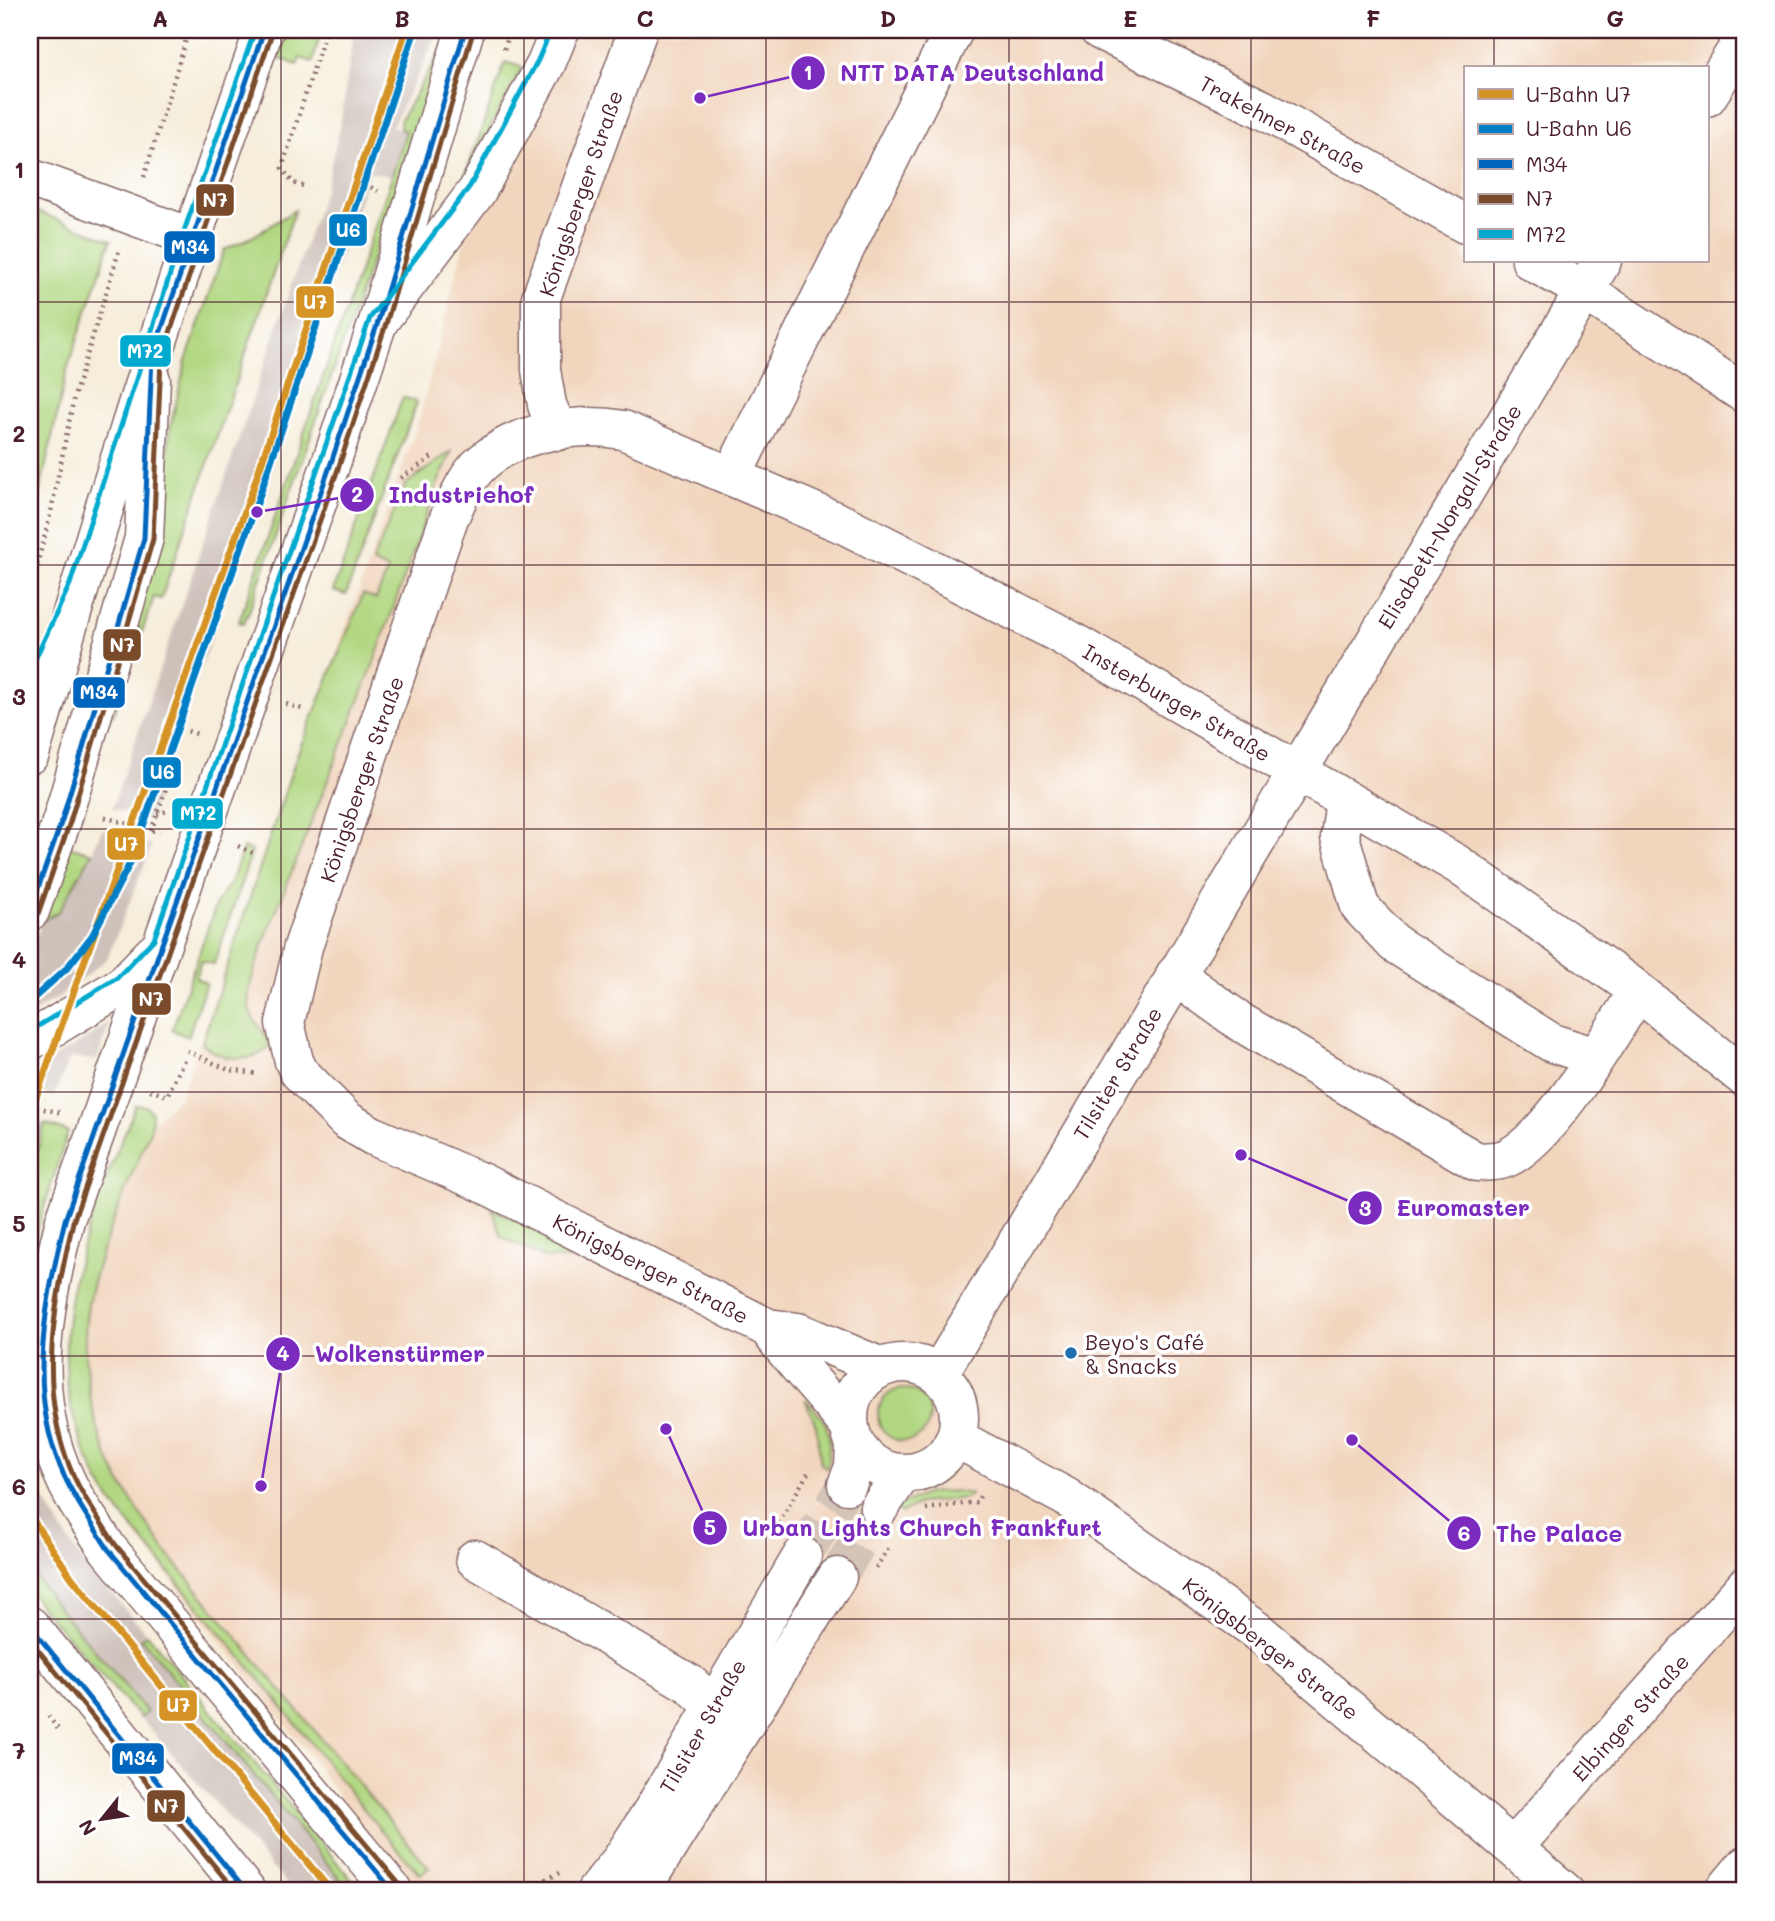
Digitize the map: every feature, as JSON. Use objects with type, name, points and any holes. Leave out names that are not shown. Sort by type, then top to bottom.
[{"type":"street","points":[[30,754],[78,587],[152,357],[264,30]]},
{"type":"street","points":[[393,1891],[108,1549],[75,1498],[56,1452],[43,1400],[40,1348],[50,1280],[65,1220],[378,323],[465,30]]},
{"type":"street","points":[[378,323],[477,191],[547,64],[560,30]]},
{"type":"street","name":"Königsberger Straße","points":[[638,30],[541,299],[541,370],[547,405],[558,431],[504,447],[481,463],[465,485],[449,518],[303,947],[285,1023],[288,1044],[299,1072],[346,1120],[373,1136],[483,1183],[768,1328],[798,1332],[881,1367]]},
{"type":"street","points":[[732,476],[954,30]]},
{"type":"street","name":"Trakehner Straße","points":[[1099,30],[1264,110],[1464,223]]},
{"type":"street","points":[[1708,95],[1745,37]]},
{"type":"street","points":[[30,178],[191,237]]},
{"type":"street","points":[[1535,262],[1593,275],[1745,394]]},
{"type":"street","name":"Elisabeth-Norgall-Straße","points":[[1297,773],[1593,275]]},
{"type":"street","points":[[30,911],[62,820],[144,538],[152,357]]},
{"type":"street","name":"Insterburger Straße","points":[[558,431],[584,426],[624,430],[847,526],[1054,631],[1457,864],[1638,991],[1745,1078]]},
{"type":"street","points":[[30,690],[78,587]]},
{"type":"street","name":"Tilsiter Straße","points":[[938,1375],[1297,773]]},
{"type":"street","points":[[1345,800],[1340,837],[1360,907],[1395,944],[1552,1043],[1596,1057]]},
{"type":"street","points":[[30,1041],[123,985],[162,944]]},
{"type":"street","points":[[1175,975],[1242,1023],[1477,1162],[1505,1159],[1535,1136],[1574,1091],[1638,991]]},
{"type":"street","name":"Königsberger Straße","points":[[768,1328],[852,1435]]},
{"type":"street","points":[[847,1485],[854,1467],[852,1435],[852,1400],[861,1383],[881,1367],[904,1363],[922,1366],[938,1375],[951,1389],[958,1407],[956,1438],[948,1451],[935,1464],[917,1472],[903,1474],[884,1470],[867,1460],[852,1435]]},
{"type":"street","name":"Königsberger Straße","points":[[956,1438],[1066,1497],[1256,1630],[1564,1891]]},
{"type":"street","points":[[879,1508],[903,1474]]},
{"type":"street","name":"Tilsiter Straße","points":[[596,1891],[621,1860],[802,1556]]},
{"type":"street","points":[[475,1559],[690,1684],[714,1706]]},
{"type":"street","name":"Tilsiter Straße","points":[[640,1891],[837,1577]]},
{"type":"street","name":"Elbinger Straße","points":[[1514,1847],[1745,1587]]},
{"type":"street","points":[[30,1626],[246,1891]]},
{"type":"street","points":[[1724,1891],[1745,1866]]},
{"type":"path","points":[[30,592],[51,512],[74,397],[189,30]]},
{"type":"path","points":[[303,186],[293,183],[282,169],[326,30]]},
{"type":"path","points":[[506,42],[511,30]]},
{"type":"path","points":[[30,287],[36,376],[30,409]]},
{"type":"path","points":[[285,703],[305,710]]},
{"type":"path","points":[[152,831],[167,786],[162,784]]},
{"type":"path","points":[[237,846],[255,854]]},
{"type":"path","points":[[187,1051],[229,1070],[263,1074]]},
{"type":"path","points":[[148,1089],[167,1096],[184,1060]]},
{"type":"path","points":[[30,1106],[62,1114]]},
{"type":"path","points":[[457,1886],[474,1891]]},
{"type":"shaded area","points":[[560,30],[1745,30],[1745,1891],[406,1891],[307,1752],[133,1531],[96,1466],[73,1342],[114,1159],[180,1097],[420,417],[477,191]]},
{"type":"shaded area","points":[[354,31],[439,32],[392,127],[406,130],[392,176],[369,172],[158,795],[147,820],[112,808],[325,188],[340,127]]},
{"type":"shaded area","points":[[102,829],[152,845],[107,959],[63,994],[30,1015],[30,955],[42,921],[92,853]]},
{"type":"shaded area","points":[[110,1022],[97,1060],[70,1058],[54,1097],[30,1090],[30,1070],[72,1048]]},
{"type":"shaded area","points":[[30,1119],[45,1124],[30,1176]]},
{"type":"shaded area","points":[[30,1459],[47,1505],[77,1554],[147,1634],[141,1639],[350,1891],[293,1891],[140,1718],[146,1712],[52,1600],[30,1568]]},
{"type":"green space","points":[[289,30],[321,30],[313,62],[300,58],[297,65],[279,58]]},
{"type":"green space","points":[[451,33],[250,609],[244,623],[239,622],[392,176],[406,131],[400,129],[400,121]]},
{"type":"green space","points":[[505,62],[522,67],[466,174]]},
{"type":"green space","points":[[30,209],[111,240],[67,370],[30,536]]},
{"type":"green space","points":[[295,210],[161,599],[154,597],[113,716],[153,558],[166,480],[170,428],[186,361],[224,250],[252,237]]},
{"type":"green space","points":[[403,397],[417,402],[346,595],[333,591]]},
{"type":"green space","points":[[452,451],[437,485],[372,668],[253,973],[248,1001],[253,1018],[267,1039],[269,1047],[262,1053],[244,1058],[217,1053],[202,1043],[297,755],[363,594],[376,599],[388,570],[372,562],[406,484]]},
{"type":"green space","points":[[66,845],[92,853],[59,911],[42,921]]},
{"type":"green space","points":[[243,848],[252,851],[214,964],[201,961],[196,978],[206,983],[188,1037],[172,1030],[217,902],[232,880]]},
{"type":"green space","points":[[136,1105],[146,1106],[152,1113],[151,1128],[115,1215],[99,1260],[88,1305],[86,1368],[99,1433],[115,1472],[170,1557],[429,1868],[420,1874],[118,1511],[97,1478],[85,1451],[71,1408],[67,1380],[69,1308],[85,1238],[96,1204]]},
{"type":"green space","points":[[45,1124],[68,1132],[30,1252],[30,1176]]},
{"type":"green space","points":[[492,1209],[572,1247],[568,1259],[545,1258],[502,1237]]},
{"type":"green space","points":[[904,1389],[914,1391],[922,1397],[928,1405],[928,1425],[922,1433],[914,1439],[904,1441],[894,1439],[886,1433],[880,1425],[878,1415],[880,1405],[886,1397],[894,1391]]},
{"type":"green space","points":[[805,1399],[828,1429],[827,1468],[821,1464],[816,1425]]},
{"type":"green space","points":[[955,1491],[971,1494],[966,1498],[920,1503],[902,1513],[894,1508],[928,1493]]},
{"type":"green space","points":[[30,1568],[52,1600],[147,1712],[140,1718],[40,1606],[30,1591]]},
{"type":"green space","points":[[147,1634],[361,1891],[350,1891],[141,1639]]},
{"type":"tunnel","points":[[802,1556],[847,1485]]},
{"type":"tunnel","points":[[837,1577],[879,1508]]},
{"type":"metro line","name":"U7","points":[[30,1114],[251,494],[406,30]]},
{"type":"metro line","name":"U6","points":[[36,996],[67,968],[92,936],[130,863],[259,497],[414,33]]},
{"type":"metro line","name":"U7","points":[[30,1516],[72,1578],[331,1891]]},
{"type":"transit line","name":"M72","points":[[30,670],[70,584],[183,234],[255,30]]},
{"type":"transit line","name":"M34","points":[[30,911],[62,820],[144,538],[152,357],[264,30]]},
{"type":"transit line","name":"M34","points":[[393,1891],[108,1549],[65,1477],[50,1436],[44,1405],[43,1343],[46,1312],[65,1220],[330,466],[378,322],[465,30]]},
{"type":"transit line","name":"M72","points":[[30,1031],[117,978],[154,939],[370,318],[470,186],[538,60],[551,30]]},
{"type":"transit line","name":"N7","points":[[400,1885],[115,1544],[95,1514],[67,1460],[58,1430],[53,1401],[52,1341],[60,1281],[73,1222],[338,469],[386,324],[473,32]]},
{"type":"transit line","name":"N7","points":[[38,914],[70,822],[153,539],[161,359],[272,33]]},
{"type":"transit line","name":"M34","points":[[30,1626],[246,1891]]},
{"type":"transit line","name":"N7","points":[[30,1640],[235,1891]]},
{"type":"place","name":"NTT DATA Deutschland","points":[[700,98]]},
{"type":"place","name":"Industriehof","points":[[257,512]]},
{"type":"place","name":"Euromaster","points":[[1241,1155]]},
{"type":"place","name":"Beyo's Café & Snacks","points":[[1071,1353]]},
{"type":"place","name":"Urban Lights Church Frankfurt","points":[[666,1429]]},
{"type":"place","name":"The Palace","points":[[1352,1440]]},
{"type":"place","name":"Wolkenstürmer","points":[[261,1486]]}]
